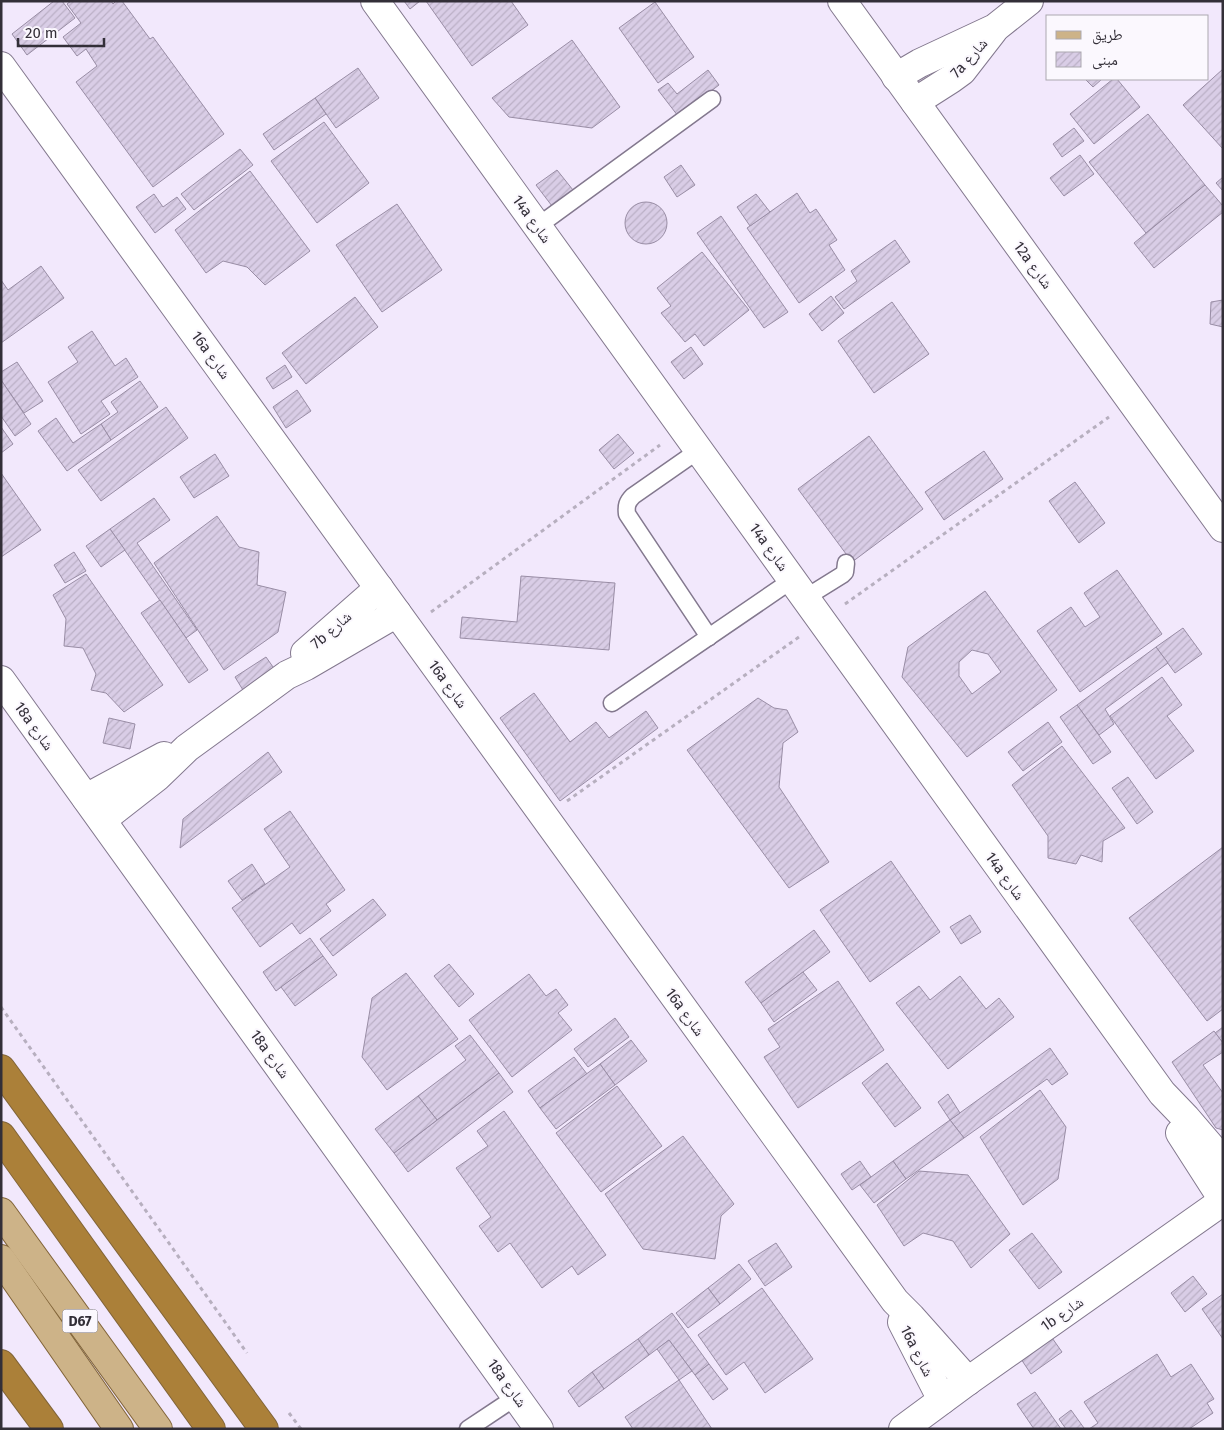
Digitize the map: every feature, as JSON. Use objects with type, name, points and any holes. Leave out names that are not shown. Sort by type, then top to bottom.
[{"type":"highway","points":[[1,1069],[264,1429]]},
{"type":"highway","points":[[1,1136],[211,1429]]},
{"type":"highway","points":[[1,1364],[49,1429]]},
{"type":"main road","name":"D67","points":[[1,1212],[158,1429]]},
{"type":"main road","name":"D67","points":[[1,1259],[119,1429]]},
{"type":"street","name":"14a شارع","points":[[375,1],[1162,1093],[1182,1113],[1223,1161]]},
{"type":"street","name":"12a شارع","points":[[842,1],[1223,528]]},
{"type":"street","name":"7a شارع","points":[[915,102],[962,71],[996,28],[1029,1]]},
{"type":"street","name":"7a شارع","points":[[896,77],[928,59],[996,28]]},
{"type":"street","name":"16a شارع","points":[[1,66],[895,1302],[911,1317],[968,1381]]},
{"type":"street","name":"7b شارع","points":[[287,675],[301,657],[379,588]]},
{"type":"street","name":"7b شارع","points":[[102,820],[157,777],[186,748],[287,675],[402,620]]},
{"type":"street","name":"18a شارع","points":[[1,680],[539,1429]]},
{"type":"street","name":"7b شارع","points":[[86,798],[157,760],[186,748]]},
{"type":"street","name":"14a شارع","points":[[1162,1093],[1174,1123],[1223,1201]]},
{"type":"street","name":"1b شارع","points":[[904,1429],[968,1381],[1223,1201]]},
{"type":"street","name":"16a شارع","points":[[895,1302],[907,1331],[942,1400]]},
{"type":"lane","points":[[538,226],[712,98]]},
{"type":"lane","points":[[691,439],[628,501],[626,508],[627,514],[709,637]]},
{"type":"lane","points":[[612,703],[709,637],[799,589],[842,575],[845,572],[846,564]]},
{"type":"lane","points":[[468,1429],[516,1397]]},
{"type":"path","points":[[402,620],[691,439]]},
{"type":"path","points":[[1,1008],[249,1356]]},
{"type":"path","points":[[289,1412],[300,1429]]},
{"type":"building","points":[[54,1],[62,1],[75,18],[27,55],[12,34]]},
{"type":"building","points":[[71,1],[111,1],[113,4],[116,1],[122,1],[150,39],[153,37],[224,134],[153,187],[76,82],[97,66],[86,49],[77,56],[63,37],[81,23],[67,4]]},
{"type":"building","points":[[404,1],[420,1],[410,9]]},
{"type":"building","points":[[426,1],[511,1],[528,25],[472,66]]},
{"type":"building","points":[[655,2],[694,57],[658,83],[619,28]]},
{"type":"building","points":[[572,40],[620,107],[592,128],[509,117],[492,98]]},
{"type":"building","points":[[358,68],[379,98],[336,128],[315,98]]},
{"type":"building","points":[[1223,69],[1223,149],[1183,105]]},
{"type":"building","points":[[708,70],[719,85],[678,116],[658,90],[668,83],[677,94]]},
{"type":"building","points":[[1086,80],[1101,80],[1093,87]]},
{"type":"building","points":[[1112,80],[1118,80],[1140,107],[1094,144],[1070,114]]},
{"type":"building","points":[[315,98],[326,114],[274,150],[263,134]]},
{"type":"building","points":[[1148,114],[1205,185],[1146,233],[1089,162]]},
{"type":"building","points":[[324,122],[369,183],[317,223],[271,161]]},
{"type":"building","points":[[1074,128],[1084,141],[1062,157],[1053,144]]},
{"type":"building","points":[[240,149],[253,165],[194,210],[181,194]]},
{"type":"building","points":[[1080,155],[1094,174],[1064,196],[1050,178]]},
{"type":"building","points":[[681,165],[695,185],[677,197],[664,177]]},
{"type":"building","points":[[557,170],[573,190],[552,206],[536,185]]},
{"type":"building","points":[[250,171],[310,251],[265,285],[247,267],[223,261],[206,273],[175,230]]},
{"type":"building","points":[[1223,177],[1223,191],[1216,183]]},
{"type":"building","points":[[1205,185],[1223,206],[1223,212],[1154,268],[1134,243]]},
{"type":"building","points":[[797,193],[810,213],[816,209],[837,240],[829,245],[845,270],[799,303],[747,228]]},
{"type":"building","points":[[154,194],[163,207],[177,197],[186,209],[155,233],[136,207]]},
{"type":"building","points":[[756,194],[770,212],[750,226],[737,207]]},
{"type":"building","points":[[646,202],[661,208],[667,223],[661,238],[646,244],[631,238],[625,223],[631,208]]},
{"type":"building","points":[[397,204],[442,270],[382,312],[336,245]]},
{"type":"building","points":[[721,216],[788,312],[764,328],[697,233]]},
{"type":"building","points":[[895,240],[910,262],[844,309],[835,297],[857,281],[851,271]]},
{"type":"building","points":[[702,252],[749,310],[704,346],[695,334],[685,342],[661,313],[671,306],[657,288]]},
{"type":"building","points":[[41,266],[64,298],[1,343],[1,280],[8,290]]},
{"type":"building","points":[[831,296],[844,313],[822,331],[809,314]]},
{"type":"building","points":[[355,297],[378,327],[306,384],[282,353]]},
{"type":"building","points":[[1223,300],[1223,327],[1210,324],[1211,302]]},
{"type":"building","points":[[892,302],[929,354],[874,393],[838,341]]},
{"type":"building","points":[[92,331],[115,366],[126,358],[138,377],[101,401],[110,414],[81,434],[48,382],[78,362],[68,347]]},
{"type":"building","points":[[691,347],[703,364],[684,379],[671,362]]},
{"type":"building","points":[[17,362],[43,401],[24,413],[1,380],[1,372]]},
{"type":"building","points":[[285,365],[292,377],[273,389],[266,378]]},
{"type":"building","points":[[1,380],[31,424],[15,436],[1,416]]},
{"type":"building","points":[[140,381],[158,407],[111,440],[101,424],[118,412],[111,402]]},
{"type":"building","points":[[297,390],[311,411],[286,428],[273,407]]},
{"type":"building","points":[[166,407],[188,438],[101,501],[78,470]]},
{"type":"building","points":[[56,418],[73,443],[101,424],[111,440],[67,471],[38,431]]},
{"type":"building","points":[[1,427],[13,444],[1,453]]},
{"type":"building","points":[[618,434],[634,453],[614,469],[599,450]]},
{"type":"building","points":[[869,436],[923,509],[852,562],[798,489]]},
{"type":"building","points":[[984,451],[1003,479],[944,520],[925,492]]},
{"type":"building","points":[[215,454],[229,476],[194,498],[180,477]]},
{"type":"building","points":[[1,473],[41,530],[1,557]]},
{"type":"building","points":[[1075,482],[1105,523],[1079,543],[1049,501]]},
{"type":"building","points":[[154,498],[170,520],[137,543],[197,630],[186,638],[110,529]]},
{"type":"building","points":[[217,516],[239,547],[259,552],[257,585],[286,592],[278,632],[224,670],[154,563]]},
{"type":"building","points":[[110,529],[125,550],[101,567],[86,546]]},
{"type":"building","points":[[74,552],[86,571],[65,583],[54,565]]},
{"type":"building","points":[[1117,570],[1162,634],[1080,692],[1037,631],[1071,607],[1085,627],[1100,617],[1084,593]]},
{"type":"building","points":[[86,574],[163,685],[124,712],[106,693],[91,690],[96,674],[83,648],[64,646],[66,619],[53,595]]},
{"type":"building","points":[[521,576],[615,583],[609,650],[460,638],[462,617],[517,622]]},
{"type":"building","points":[[985,591],[1057,690],[967,757],[902,677],[908,647]],"holes":[[[972,650],[988,654],[1001,672],[972,694],[959,676],[959,662]]]},
{"type":"building","points":[[160,600],[208,670],[189,683],[141,613]]},
{"type":"building","points":[[1183,628],[1202,654],[1175,673],[1156,647]]},
{"type":"building","points":[[1156,647],[1168,663],[1105,709],[1114,724],[1099,735],[1077,705]]},
{"type":"building","points":[[266,657],[278,674],[246,695],[235,677]]},
{"type":"building","points":[[1162,677],[1182,705],[1167,716],[1194,751],[1156,779],[1110,716]]},
{"type":"building","points":[[534,693],[570,742],[596,722],[609,738],[646,711],[658,728],[560,801],[500,718]]},
{"type":"building","points":[[758,698],[774,708],[787,710],[798,732],[783,743],[779,787],[829,862],[789,888],[687,750]]},
{"type":"building","points":[[1077,705],[1111,752],[1093,764],[1060,717]]},
{"type":"building","points":[[109,718],[135,724],[130,749],[103,743]]},
{"type":"building","points":[[1048,722],[1062,742],[1023,771],[1008,752]]},
{"type":"building","points":[[1062,746],[1125,828],[1103,841],[1102,862],[1081,855],[1076,864],[1048,858],[1048,836],[1012,785]]},
{"type":"building","points":[[268,752],[282,772],[180,848],[183,819]]},
{"type":"building","points":[[1128,777],[1153,812],[1137,824],[1112,788]]},
{"type":"building","points":[[290,811],[345,890],[326,904],[331,911],[300,934],[292,923],[260,947],[232,908],[290,867],[264,829]]},
{"type":"building","points":[[1223,847],[1223,1009],[1207,1021],[1129,918]]},
{"type":"building","points":[[891,861],[940,932],[870,982],[820,910]]},
{"type":"building","points":[[252,864],[265,884],[242,900],[228,881]]},
{"type":"building","points":[[373,899],[386,915],[333,956],[320,939]]},
{"type":"building","points":[[970,915],[981,932],[961,944],[950,927]]},
{"type":"building","points":[[814,930],[830,952],[761,1003],[745,982]]},
{"type":"building","points":[[310,938],[323,956],[276,991],[263,972]]},
{"type":"building","points":[[323,956],[337,975],[295,1006],[281,987]]},
{"type":"building","points":[[449,964],[474,994],[459,1007],[434,976]]},
{"type":"building","points":[[803,972],[817,990],[774,1022],[761,1003]]},
{"type":"building","points":[[406,973],[458,1039],[387,1090],[362,1057],[372,998]]},
{"type":"building","points":[[529,974],[546,996],[556,989],[568,1005],[558,1013],[572,1030],[512,1077],[469,1020]]},
{"type":"building","points":[[960,976],[986,1009],[999,998],[1014,1017],[948,1069],[896,1003],[919,986],[930,1000]]},
{"type":"building","points":[[838,981],[884,1050],[798,1108],[764,1057],[780,1047],[768,1029]]},
{"type":"building","points":[[615,1018],[629,1037],[588,1067],[574,1049]]},
{"type":"building","points":[[1223,1027],[1223,1043],[1215,1033]]},
{"type":"building","points":[[1214,1031],[1223,1043],[1223,1052],[1203,1065],[1223,1093],[1223,1130],[1216,1128],[1172,1062]]},
{"type":"building","points":[[470,1035],[499,1073],[437,1120],[418,1096],[466,1060],[455,1046]]},
{"type":"building","points":[[631,1040],[647,1061],[615,1085],[600,1064]]},
{"type":"building","points":[[1050,1048],[1068,1074],[1052,1085],[1047,1079],[964,1138],[950,1120]]},
{"type":"building","points":[[574,1057],[587,1074],[540,1108],[528,1091]]},
{"type":"building","points":[[887,1063],[921,1108],[895,1127],[862,1083]]},
{"type":"building","points":[[600,1064],[615,1085],[556,1129],[540,1108]]},
{"type":"building","points":[[499,1073],[513,1092],[408,1172],[394,1153]]},
{"type":"building","points":[[617,1086],[662,1146],[601,1192],[556,1133]]},
{"type":"building","points":[[1040,1090],[1066,1127],[1058,1179],[1023,1205],[980,1137]]},
{"type":"building","points":[[948,1094],[960,1113],[950,1120],[938,1102]]},
{"type":"building","points":[[418,1096],[437,1120],[394,1153],[375,1129]]},
{"type":"building","points":[[504,1111],[606,1255],[578,1275],[572,1266],[542,1288],[510,1243],[498,1252],[479,1226],[491,1217],[456,1168],[488,1146],[477,1131]]},
{"type":"building","points":[[950,1120],[964,1138],[906,1179],[893,1161]]},
{"type":"building","points":[[683,1136],[734,1204],[721,1216],[715,1259],[643,1249],[605,1194]]},
{"type":"building","points":[[860,1161],[871,1177],[852,1190],[841,1174]]},
{"type":"building","points":[[893,1161],[906,1179],[874,1203],[860,1185]]},
{"type":"building","points":[[919,1171],[968,1175],[1010,1234],[971,1268],[953,1241],[923,1233],[904,1246],[877,1205]]},
{"type":"building","points":[[1032,1233],[1062,1272],[1039,1289],[1009,1250]]},
{"type":"building","points":[[776,1243],[792,1267],[765,1286],[748,1261]]},
{"type":"building","points":[[739,1264],[751,1279],[720,1304],[708,1288]]},
{"type":"building","points":[[1193,1276],[1207,1294],[1185,1312],[1171,1293]]},
{"type":"building","points":[[708,1288],[720,1304],[688,1328],[676,1313]]},
{"type":"building","points":[[762,1288],[813,1359],[765,1393],[744,1362],[726,1375],[698,1335]]},
{"type":"building","points":[[1223,1294],[1223,1339],[1202,1309]]},
{"type":"building","points":[[672,1313],[709,1364],[695,1375],[669,1340],[649,1355],[638,1339]]},
{"type":"building","points":[[1050,1335],[1062,1352],[1031,1374],[1019,1356]]},
{"type":"building","points":[[638,1339],[649,1355],[604,1389],[592,1372]]},
{"type":"building","points":[[669,1340],[692,1371],[679,1380],[657,1349]]},
{"type":"building","points":[[1157,1354],[1171,1377],[1191,1364],[1214,1399],[1207,1403],[1213,1413],[1189,1429],[1089,1429],[1098,1423],[1084,1402]]},
{"type":"building","points":[[709,1364],[728,1389],[713,1400],[695,1375]]},
{"type":"building","points":[[592,1372],[604,1389],[579,1407],[568,1391]]},
{"type":"building","points":[[679,1380],[712,1429],[633,1429],[625,1417]]},
{"type":"building","points":[[1035,1392],[1061,1429],[1034,1429],[1017,1404]]},
{"type":"building","points":[[1071,1410],[1083,1429],[1066,1429],[1059,1419]]}]
